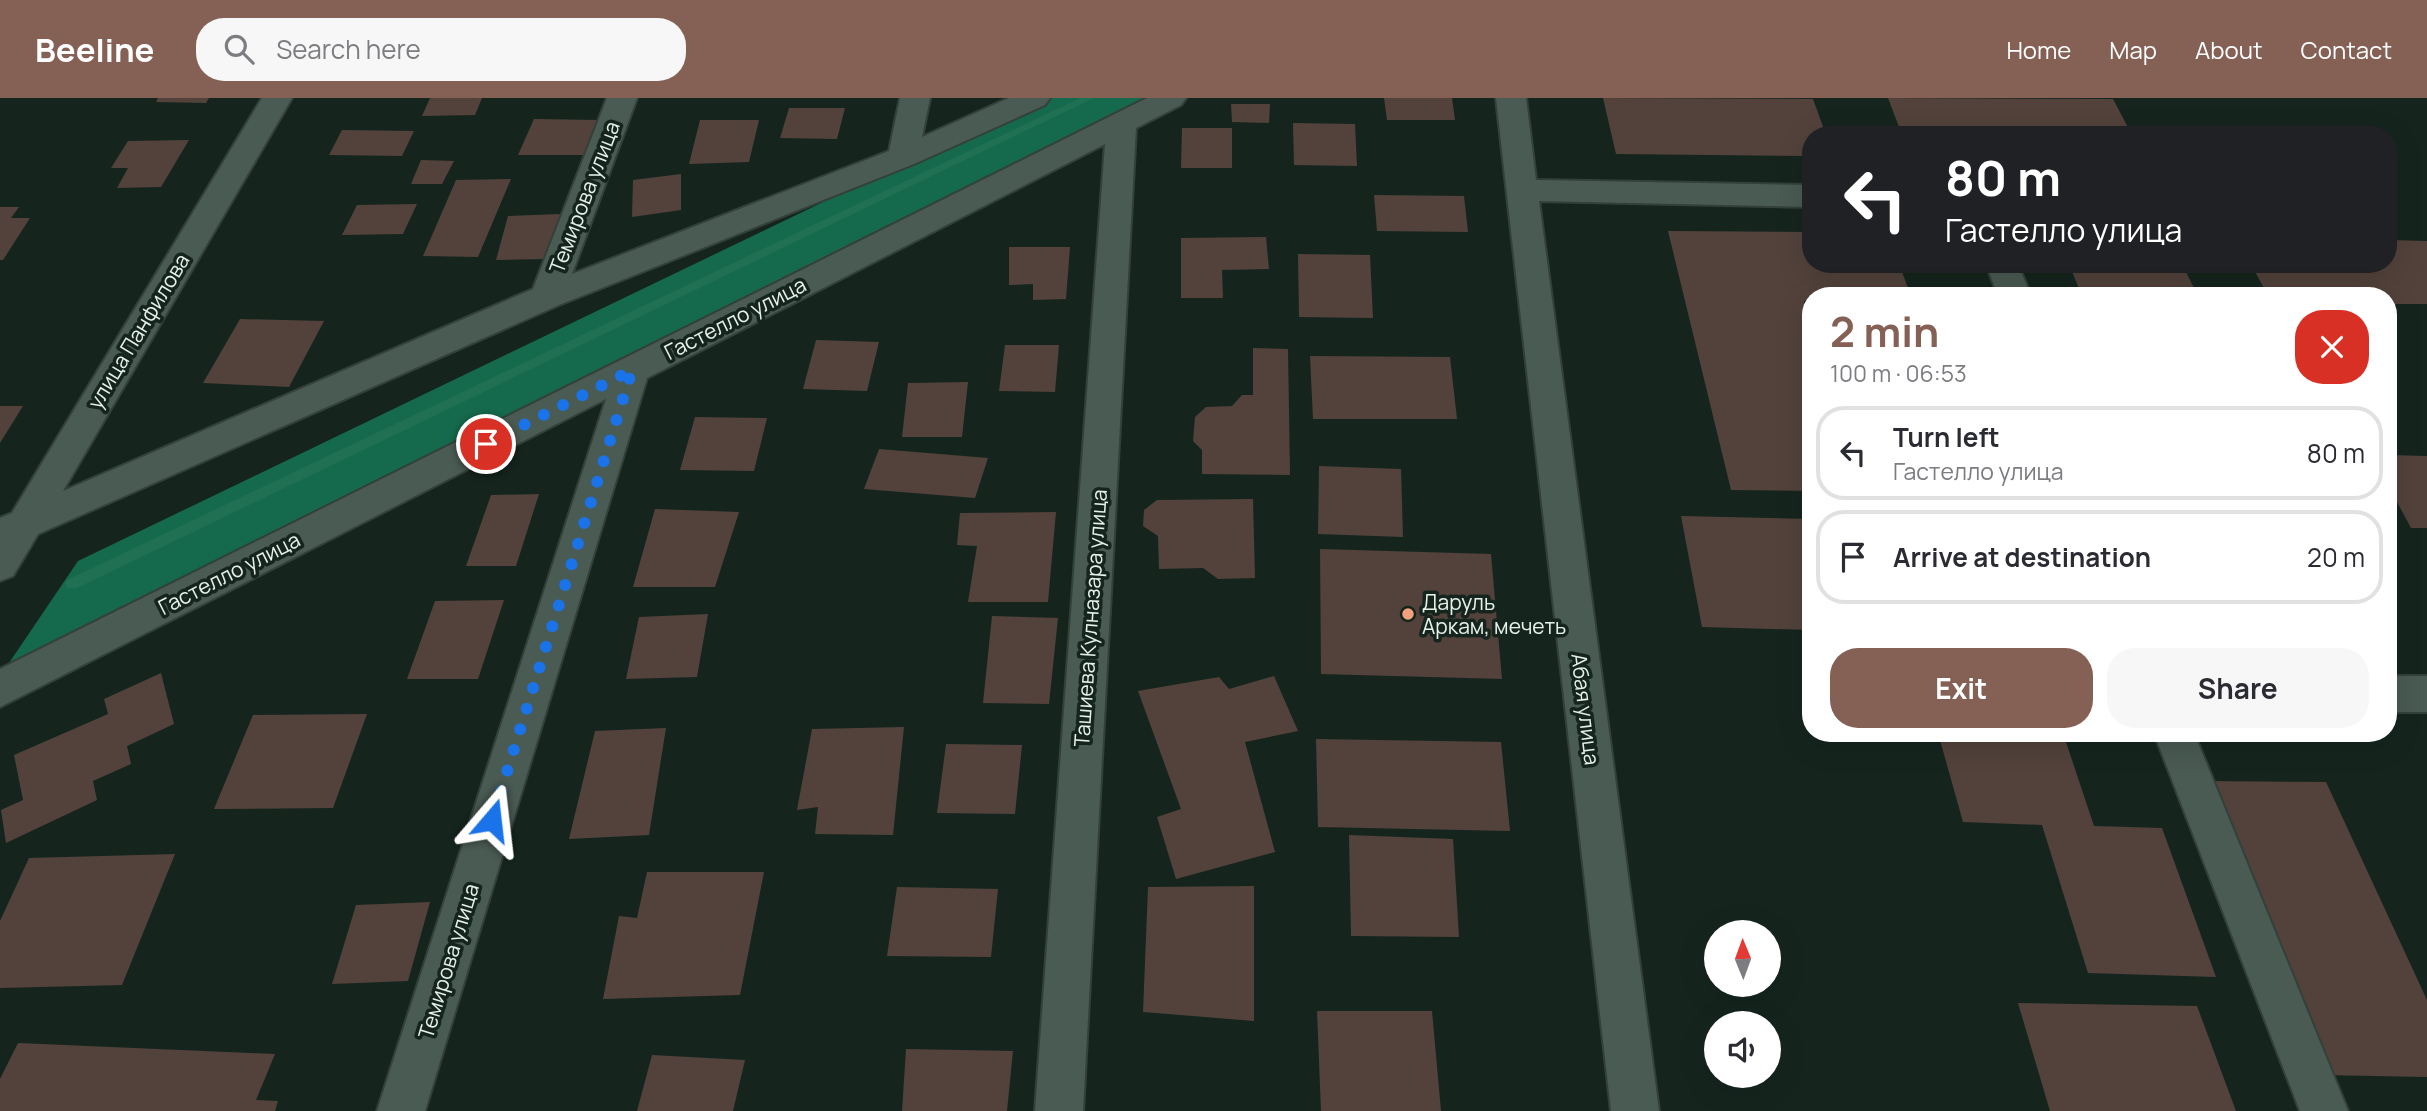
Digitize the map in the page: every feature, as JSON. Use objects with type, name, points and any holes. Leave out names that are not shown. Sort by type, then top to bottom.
[{"type":"street","name":"улица Панфилова","points":[[0,565],[12,528],[277,98]]},
{"type":"street","name":"Темирова улица","points":[[547,297],[622,98]]},
{"type":"street","points":[[903,157],[915,98]]},
{"type":"street","points":[[12,528],[547,297],[903,157],[1035,98]]},
{"type":"street","name":"Гастелло улица","points":[[0,689],[1171,98]]},
{"type":"street","name":"Абая улица","points":[[1511,98],[1635,1111]]},
{"type":"street","name":"Ташиева Кулназара улица","points":[[1059,1111],[1121,125]]},
{"type":"street","points":[[1522,190],[1802,196]]},
{"type":"street","name":"Темирова улица","points":[[401,1111],[632,370]]},
{"type":"street","points":[[2397,694],[2427,694]]},
{"type":"street","points":[[2175,742],[2324,1111]]},
{"type":"green space","points":[[1039,98],[1144,98],[9,663],[78,561]]},
{"type":"building","points":[[158,98],[209,98],[206,103],[156,102]]},
{"type":"building","points":[[430,98],[482,98],[475,115],[422,116]]},
{"type":"building","points":[[1384,98],[1452,98],[1455,120],[1387,120]]},
{"type":"building","points":[[1603,98],[1813,99],[1823,126],[1802,126],[1802,156],[1616,154]]},
{"type":"building","points":[[1888,98],[2113,99],[2127,126],[1899,126]]},
{"type":"building","points":[[1231,104],[1270,104],[1269,123],[1232,122]]},
{"type":"building","points":[[789,108],[845,108],[837,139],[780,138]]},
{"type":"building","points":[[534,119],[599,120],[585,155],[518,155]]},
{"type":"building","points":[[700,120],[759,120],[749,162],[689,164]]},
{"type":"building","points":[[1293,123],[1355,124],[1357,166],[1294,165]]},
{"type":"building","points":[[1182,128],[1232,128],[1232,168],[1181,168]]},
{"type":"building","points":[[342,130],[414,131],[402,156],[329,155]]},
{"type":"building","points":[[189,140],[161,187],[117,188],[128,168],[111,168],[128,141]]},
{"type":"building","points":[[421,160],[454,161],[442,184],[411,184]]},
{"type":"building","points":[[681,174],[681,210],[632,217],[633,180]]},
{"type":"building","points":[[511,179],[478,257],[423,256],[456,180]]},
{"type":"building","points":[[1374,195],[1464,196],[1468,232],[1377,231]]},
{"type":"building","points":[[417,204],[403,234],[342,235],[357,205]]},
{"type":"building","points":[[0,207],[19,207],[11,218],[30,218],[3,260],[0,260]]},
{"type":"building","points":[[560,214],[547,259],[496,260],[508,216]]},
{"type":"building","points":[[1668,231],[1802,232],[1802,273],[1902,273],[1908,287],[1802,287],[1802,491],[1731,490]]},
{"type":"building","points":[[1266,237],[1269,269],[1222,270],[1223,298],[1181,298],[1181,238]]},
{"type":"building","points":[[2397,240],[2427,241],[2427,304],[2397,304],[2397,287],[2263,287],[2256,273],[2397,273]]},
{"type":"building","points":[[1009,247],[1070,247],[1066,299],[1033,300],[1033,284],[1009,285]]},
{"type":"building","points":[[1298,254],[1370,255],[1373,318],[1299,317]]},
{"type":"building","points":[[2073,273],[2186,273],[2194,287],[2078,287]]},
{"type":"building","points":[[240,319],[324,321],[289,387],[203,383]]},
{"type":"building","points":[[816,340],[879,342],[867,391],[803,389]]},
{"type":"building","points":[[1005,345],[1059,345],[1055,392],[999,391]]},
{"type":"building","points":[[1253,348],[1288,349],[1290,475],[1202,474],[1202,450],[1193,441],[1195,417],[1206,407],[1232,406],[1242,395],[1253,395]]},
{"type":"building","points":[[1310,356],[1450,357],[1457,419],[1313,419]]},
{"type":"building","points":[[968,382],[962,437],[902,437],[908,383]]},
{"type":"building","points":[[0,406],[23,406],[0,443]]},
{"type":"building","points":[[695,417],[767,418],[754,471],[680,470]]},
{"type":"building","points":[[879,449],[988,458],[975,498],[864,489]]},
{"type":"building","points":[[2397,455],[2427,456],[2427,528],[2411,528],[2397,502]]},
{"type":"building","points":[[1319,466],[1401,469],[1403,537],[1318,534]]},
{"type":"building","points":[[539,494],[516,566],[466,566],[491,495]]},
{"type":"building","points":[[1253,499],[1255,578],[1218,579],[1203,568],[1159,569],[1158,536],[1143,526],[1144,510],[1157,500]]},
{"type":"building","points":[[655,509],[739,512],[715,587],[633,587]]},
{"type":"building","points":[[1056,512],[1048,602],[968,602],[977,546],[957,545],[960,513]]},
{"type":"building","points":[[1681,516],[1802,519],[1802,630],[1702,627]]},
{"type":"building","name":"Даруль Аркам, мечеть","points":[[1320,549],[1491,554],[1502,679],[1321,674]]},
{"type":"building","points":[[504,600],[478,679],[407,679],[435,601]]},
{"type":"building","points":[[708,614],[697,677],[626,679],[639,617]]},
{"type":"building","points":[[992,616],[1058,618],[1049,704],[983,703]]},
{"type":"building","points":[[161,673],[174,724],[127,746],[131,764],[93,781],[97,800],[6,843],[1,810],[23,800],[14,755],[108,714],[104,699]]},
{"type":"building","points":[[1274,676],[1298,731],[1245,742],[1275,852],[1176,879],[1157,817],[1181,809],[1138,691],[1219,677],[1229,689]]},
{"type":"building","points":[[367,714],[333,808],[214,809],[253,715]]},
{"type":"building","points":[[904,727],[893,835],[815,834],[818,807],[797,810],[812,729]]},
{"type":"building","points":[[666,728],[649,835],[569,839],[595,731]]},
{"type":"building","points":[[1316,739],[1501,742],[1510,831],[1318,827]]},
{"type":"building","points":[[1941,742],[2066,742],[2094,826],[2162,828],[2216,977],[2088,973],[2042,825],[1963,822]]},
{"type":"building","points":[[946,744],[1022,745],[1015,814],[937,813]]},
{"type":"building","points":[[2201,781],[2326,782],[2427,1000],[2427,1077],[2321,1075]]},
{"type":"building","points":[[1349,835],[1453,839],[1459,937],[1351,936]]},
{"type":"building","points":[[175,854],[122,985],[0,988],[0,921],[29,858]]},
{"type":"building","points":[[647,872],[764,872],[740,995],[603,999],[619,916],[637,918]]},
{"type":"building","points":[[1254,886],[1254,1021],[1143,1012],[1148,887]]},
{"type":"building","points":[[897,887],[998,889],[991,957],[887,956]]},
{"type":"building","points":[[430,902],[408,981],[332,984],[356,905]]},
{"type":"building","points":[[2018,1003],[2197,1006],[2236,1111],[2050,1111]]},
{"type":"building","points":[[1317,1011],[1432,1011],[1441,1111],[1321,1111]]},
{"type":"building","points":[[18,1043],[275,1054],[256,1100],[278,1101],[275,1111],[0,1111],[0,1079]]},
{"type":"building","points":[[906,1049],[1013,1051],[1007,1111],[902,1111]]},
{"type":"building","points":[[652,1055],[745,1060],[733,1111],[637,1111]]},
{"type":"waterway","points":[[72,584],[1089,98]]},
{"type":"place","name":"Даруль Аркам, мечеть","points":[[1408,614]]},
{"type":"route","points":[[486,444],[632,370],[492,820]]}]
